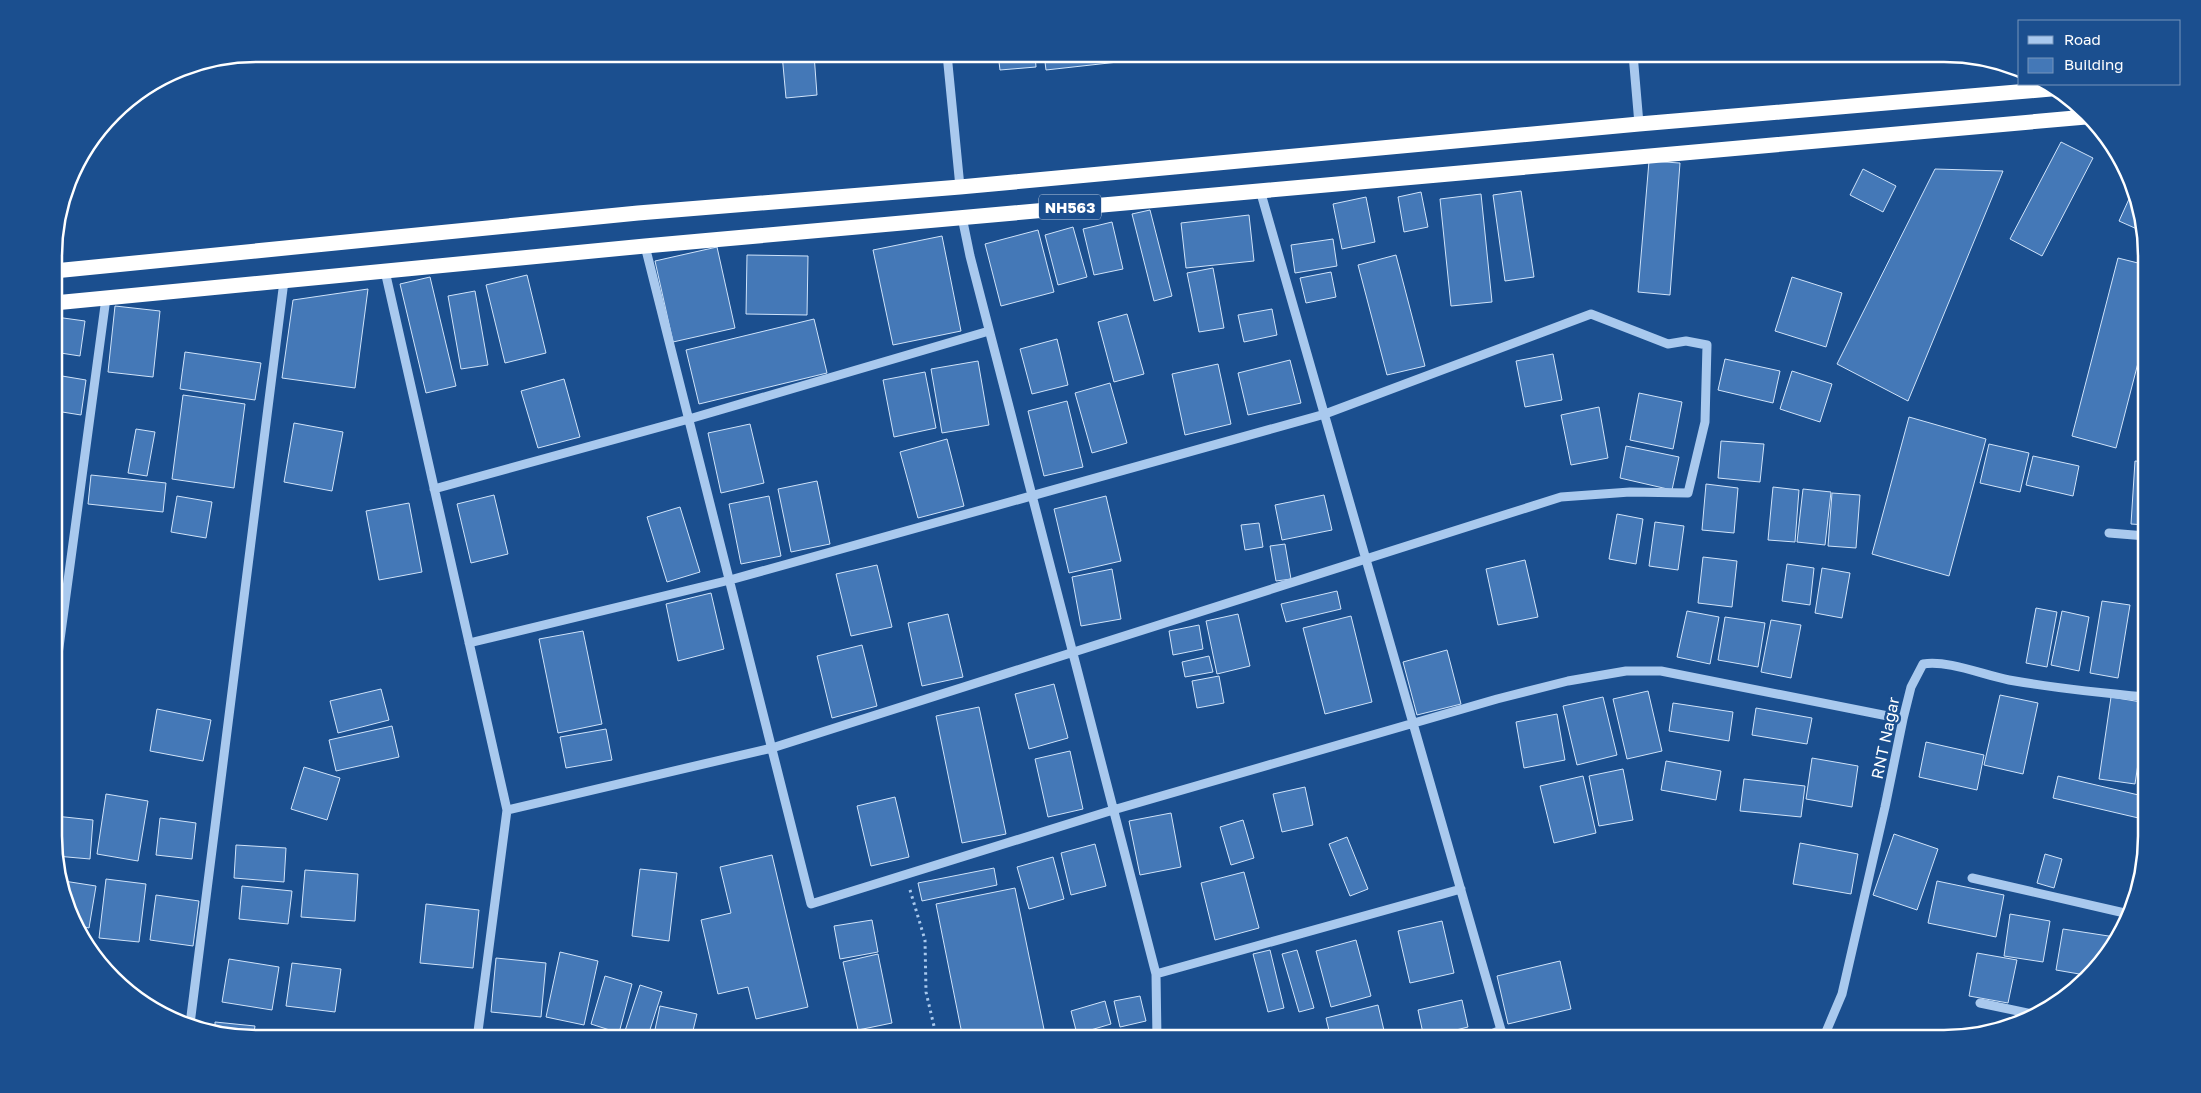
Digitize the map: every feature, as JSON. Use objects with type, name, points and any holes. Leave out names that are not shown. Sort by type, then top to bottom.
[{"type":"highway","name":"NH563","points":[[62,270],[638,213],[960,187],[1639,124],[2044,90]]},
{"type":"highway","name":"NH563","points":[[62,302],[645,246],[2080,118]]},
{"type":"street","points":[[948,62],[960,187]]},
{"type":"street","points":[[1634,62],[1639,124]]},
{"type":"street","points":[[1260,190],[1501,1030]]},
{"type":"street","points":[[962,217],[989,331],[1156,974],[1157,1030]]},
{"type":"street","points":[[645,246],[812,904],[1113,810],[1413,722],[1524,692],[1626,671],[1661,671],[1903,719]]},
{"type":"street","points":[[386,271],[506,810],[478,1030]]},
{"type":"street","points":[[191,1019],[284,281]]},
{"type":"street","points":[[62,625],[106,298]]},
{"type":"street","points":[[469,643],[730,580],[1325,414],[1591,314],[1668,344],[1686,341],[1707,345],[1705,422],[1688,493],[1630,492],[1561,497],[772,748],[506,810]]},
{"type":"street","points":[[434,489],[689,419],[989,331]]},
{"type":"street","points":[[2109,533],[2138,535]]},
{"type":"street","name":"RNT Nagar","points":[[1827,1030],[1842,994],[1903,719],[1917,672],[1923,664],[1933,662],[2010,680],[2057,688],[2138,695]]},
{"type":"street","points":[[1972,878],[2123,913]]},
{"type":"street","points":[[1156,974],[1461,888]]},
{"type":"street","points":[[1980,1003],[2027,1013]]},
{"type":"path","points":[[905,875],[925,940],[926,992],[936,1030]]},
{"type":"building","points":[[783,62],[815,62],[817,95],[786,98]]},
{"type":"building","points":[[999,62],[1036,62],[1036,67],[1000,70]]},
{"type":"building","points":[[1045,62],[1118,62],[1046,70]]},
{"type":"building","points":[[2061,142],[2093,158],[2042,256],[2010,239]]},
{"type":"building","points":[[1649,161],[1680,163],[1670,295],[1638,292]]},
{"type":"building","points":[[1863,169],[1896,186],[1883,212],[1850,195]]},
{"type":"building","points":[[1935,169],[2003,171],[1908,401],[1837,364]]},
{"type":"building","points":[[1521,191],[1534,277],[1505,281],[1493,195]]},
{"type":"building","points":[[1421,192],[1428,227],[1404,232],[1398,197]]},
{"type":"building","points":[[1481,194],[1492,302],[1451,306],[1440,199]]},
{"type":"building","points":[[1366,197],[1375,242],[1342,249],[1333,204]]},
{"type":"building","points":[[2129,198],[2137,229],[2119,221]]},
{"type":"building","points":[[1150,210],[1172,296],[1154,301],[1132,214]]},
{"type":"building","points":[[1249,215],[1254,261],[1186,268],[1181,223]]},
{"type":"building","points":[[1112,222],[1123,269],[1094,275],[1083,229]]},
{"type":"building","points":[[1073,227],[1087,277],[1058,285],[1045,235]]},
{"type":"building","points":[[1038,230],[1054,292],[1001,306],[985,244]]},
{"type":"building","points":[[942,236],[961,331],[893,345],[873,250]]},
{"type":"building","points":[[1333,239],[1337,266],[1295,273],[1291,245]]},
{"type":"building","points":[[717,247],[735,328],[673,342],[655,261]]},
{"type":"building","points":[[747,255],[808,256],[807,315],[746,314]]},
{"type":"building","points":[[1396,255],[1425,366],[1387,375],[1358,265]]},
{"type":"building","points":[[2118,258],[2138,263],[2138,363],[2116,448],[2072,436]]},
{"type":"building","points":[[1213,268],[1224,328],[1199,332],[1187,273]]},
{"type":"building","points":[[1331,272],[1336,297],[1306,303],[1300,278]]},
{"type":"building","points":[[527,275],[546,353],[505,363],[486,285]]},
{"type":"building","points":[[430,277],[456,386],[426,393],[400,284]]},
{"type":"building","points":[[1792,277],[1842,293],[1826,347],[1775,331]]},
{"type":"building","points":[[368,289],[355,388],[282,378],[293,300]]},
{"type":"building","points":[[475,291],[488,365],[461,369],[448,296]]},
{"type":"building","points":[[115,306],[160,311],[153,377],[108,372]]},
{"type":"building","points":[[1272,309],[1277,335],[1244,342],[1238,315]]},
{"type":"building","points":[[1127,314],[1144,374],[1114,382],[1098,322]]},
{"type":"building","points":[[62,318],[85,321],[80,356],[62,353]]},
{"type":"building","points":[[814,319],[827,373],[699,404],[686,350]]},
{"type":"building","points":[[1057,339],[1068,385],[1032,394],[1020,349]]},
{"type":"building","points":[[185,352],[261,363],[255,400],[180,389]]},
{"type":"building","points":[[1553,354],[1562,400],[1525,407],[1516,361]]},
{"type":"building","points":[[1725,359],[1780,371],[1773,403],[1718,390]]},
{"type":"building","points":[[1290,360],[1301,403],[1248,415],[1238,373]]},
{"type":"building","points":[[978,361],[989,425],[942,433],[931,369]]},
{"type":"building","points":[[1218,364],[1231,424],[1185,435],[1172,374]]},
{"type":"building","points":[[1792,371],[1832,384],[1820,422],[1780,409]]},
{"type":"building","points":[[925,372],[936,428],[894,437],[883,380]]},
{"type":"building","points":[[62,376],[86,380],[81,415],[62,412]]},
{"type":"building","points":[[564,379],[580,437],[538,448],[521,391]]},
{"type":"building","points":[[1110,383],[1127,443],[1092,453],[1075,393]]},
{"type":"building","points":[[1639,393],[1682,402],[1673,449],[1630,440]]},
{"type":"building","points":[[183,395],[245,404],[234,488],[172,479]]},
{"type":"building","points":[[1067,401],[1083,467],[1044,476],[1028,411]]},
{"type":"building","points":[[1599,407],[1608,458],[1571,465],[1561,415]]},
{"type":"building","points":[[1909,417],[1986,439],[1949,576],[1872,554]]},
{"type":"building","points":[[294,423],[343,432],[332,491],[284,482]]},
{"type":"building","points":[[750,424],[764,483],[721,493],[708,433]]},
{"type":"building","points":[[136,429],[155,432],[147,476],[128,473]]},
{"type":"building","points":[[947,439],[964,506],[918,518],[900,452]]},
{"type":"building","points":[[1721,441],[1764,444],[1760,482],[1718,478]]},
{"type":"building","points":[[1989,444],[2029,453],[2020,492],[1980,483]]},
{"type":"building","points":[[1626,446],[1679,457],[1672,490],[1620,478]]},
{"type":"building","points":[[2033,456],[2079,466],[2073,496],[2026,485]]},
{"type":"building","points":[[2135,461],[2138,461],[2138,524],[2131,524]]},
{"type":"building","points":[[91,475],[166,483],[163,512],[88,504]]},
{"type":"building","points":[[817,481],[830,544],[791,552],[778,489]]},
{"type":"building","points":[[1706,484],[1738,488],[1734,533],[1702,530]]},
{"type":"building","points":[[1773,487],[1799,490],[1795,542],[1768,540]]},
{"type":"building","points":[[1803,489],[1831,492],[1825,545],[1797,542]]},
{"type":"building","points":[[1832,493],[1860,495],[1856,548],[1828,546]]},
{"type":"building","points":[[494,495],[508,554],[471,563],[457,504]]},
{"type":"building","points":[[1324,495],[1332,530],[1282,540],[1275,505]]},
{"type":"building","points":[[177,496],[212,502],[206,538],[171,532]]},
{"type":"building","points":[[769,496],[781,556],[741,564],[729,504]]},
{"type":"building","points":[[1106,496],[1121,561],[1069,573],[1054,509]]},
{"type":"building","points":[[409,503],[422,572],[379,580],[366,511]]},
{"type":"building","points":[[680,507],[700,572],[667,582],[647,517]]},
{"type":"building","points":[[1617,514],[1643,519],[1636,564],[1609,559]]},
{"type":"building","points":[[1655,522],[1684,526],[1678,570],[1649,566]]},
{"type":"building","points":[[1259,523],[1263,547],[1245,550],[1241,525]]},
{"type":"building","points":[[1285,544],[1291,579],[1276,581],[1270,546]]},
{"type":"building","points":[[1703,557],[1737,561],[1732,607],[1698,603]]},
{"type":"building","points":[[1525,560],[1538,617],[1498,625],[1486,569]]},
{"type":"building","points":[[1787,564],[1814,568],[1810,605],[1782,601]]},
{"type":"building","points":[[877,565],[892,627],[851,636],[836,574]]},
{"type":"building","points":[[1822,568],[1850,573],[1842,618],[1815,613]]},
{"type":"building","points":[[1112,569],[1121,619],[1081,626],[1072,577]]},
{"type":"building","points":[[1337,591],[1341,609],[1286,622],[1281,604]]},
{"type":"building","points":[[711,593],[724,649],[678,661],[666,604]]},
{"type":"building","points":[[2102,601],[2130,605],[2118,678],[2090,673]]},
{"type":"building","points":[[2036,608],[2057,612],[2047,667],[2026,663]]},
{"type":"building","points":[[1687,611],[1719,617],[1710,664],[1677,657]]},
{"type":"building","points":[[2062,611],[2089,617],[2079,671],[2051,665]]},
{"type":"building","points":[[948,614],[963,677],[922,686],[908,623]]},
{"type":"building","points":[[1238,614],[1250,666],[1217,674],[1206,621]]},
{"type":"building","points":[[1351,616],[1372,702],[1325,714],[1303,628]]},
{"type":"building","points":[[1725,617],[1765,623],[1758,667],[1718,660]]},
{"type":"building","points":[[1771,620],[1801,625],[1791,678],[1761,672]]},
{"type":"building","points":[[1199,625],[1203,649],[1173,655],[1169,631]]},
{"type":"building","points":[[583,631],[602,724],[558,733],[539,639]]},
{"type":"building","points":[[862,645],[877,706],[832,718],[817,656]]},
{"type":"building","points":[[1447,650],[1461,704],[1417,715],[1403,662]]},
{"type":"building","points":[[1209,656],[1213,672],[1185,677],[1182,662]]},
{"type":"building","points":[[1219,676],[1224,703],[1197,708],[1192,681]]},
{"type":"building","points":[[1054,684],[1068,738],[1029,749],[1015,694]]},
{"type":"building","points":[[381,689],[389,720],[338,733],[330,701]]},
{"type":"building","points":[[1648,691],[1662,751],[1627,759],[1613,699]]},
{"type":"building","points":[[2000,695],[2038,703],[2023,774],[1984,765]]},
{"type":"building","points":[[1603,697],[1617,755],[1577,765],[1563,706]]},
{"type":"building","points":[[2111,697],[2138,702],[2138,764],[2135,784],[2099,779]]},
{"type":"building","points":[[1673,703],[1733,712],[1729,741],[1669,731]]},
{"type":"building","points":[[979,707],[1006,834],[962,843],[936,716]]},
{"type":"building","points":[[1756,708],[1812,718],[1807,744],[1752,735]]},
{"type":"building","points":[[157,709],[211,720],[203,761],[150,751]]},
{"type":"building","points":[[1557,714],[1565,760],[1524,768],[1516,722]]},
{"type":"building","points":[[392,726],[399,757],[336,771],[329,740]]},
{"type":"building","points":[[606,729],[612,760],[566,768],[560,737]]},
{"type":"building","points":[[1926,742],[1984,755],[1977,790],[1919,777]]},
{"type":"building","points":[[1070,751],[1083,809],[1048,817],[1035,759]]},
{"type":"building","points":[[1812,758],[1858,766],[1852,807],[1806,799]]},
{"type":"building","points":[[1666,761],[1721,771],[1716,800],[1661,790]]},
{"type":"building","points":[[304,767],[340,778],[327,820],[291,809]]},
{"type":"building","points":[[1623,769],[1633,820],[1599,826],[1589,776]]},
{"type":"building","points":[[1583,776],[1596,833],[1554,843],[1540,786]]},
{"type":"building","points":[[2058,776],[2138,795],[2138,818],[2053,798]]},
{"type":"building","points":[[1744,779],[1805,786],[1801,817],[1740,811]]},
{"type":"building","points":[[1305,787],[1313,825],[1282,832],[1273,794]]},
{"type":"building","points":[[106,794],[148,801],[138,861],[97,854]]},
{"type":"building","points":[[895,797],[909,857],[871,866],[857,806]]},
{"type":"building","points":[[1171,813],[1181,867],[1140,875],[1129,821]]},
{"type":"building","points":[[62,817],[93,820],[90,859],[64,857]]},
{"type":"building","points":[[160,818],[196,823],[192,859],[156,855]]},
{"type":"building","points":[[1243,820],[1254,858],[1231,865],[1220,827]]},
{"type":"building","points":[[1894,834],[1938,849],[1917,910],[1873,895]]},
{"type":"building","points":[[1347,837],[1368,889],[1350,896],[1329,844]]},
{"type":"building","points":[[1800,843],[1858,854],[1851,894],[1793,884]]},
{"type":"building","points":[[1095,844],[1106,886],[1071,895],[1061,853]]},
{"type":"building","points":[[236,845],[286,848],[284,882],[234,878]]},
{"type":"building","points":[[2045,854],[2062,859],[2054,888],[2037,883]]},
{"type":"building","points":[[772,855],[808,1007],[756,1019],[748,987],[718,994],[701,920],[731,913],[720,867]]},
{"type":"building","points":[[1053,857],[1064,899],[1029,909],[1017,867]]},
{"type":"building","points":[[994,868],[997,885],[922,901],[918,883]]},
{"type":"building","points":[[640,869],[677,873],[669,941],[632,936]]},
{"type":"building","points":[[305,870],[358,874],[355,921],[301,917]]},
{"type":"building","points":[[1244,872],[1259,928],[1215,940],[1201,883]]},
{"type":"building","points":[[106,879],[146,884],[139,942],[99,938]]},
{"type":"building","points":[[1937,881],[2004,895],[1996,937],[1928,923]]},
{"type":"building","points":[[68,882],[96,886],[89,928],[84,927],[82,923]]},
{"type":"building","points":[[242,886],[292,891],[288,924],[239,919]]},
{"type":"building","points":[[1015,888],[1044,1030],[961,1030],[936,904]]},
{"type":"building","points":[[156,895],[199,901],[193,946],[150,940]]},
{"type":"building","points":[[426,904],[479,910],[473,968],[420,963]]},
{"type":"building","points":[[2010,914],[2050,921],[2043,962],[2004,956]]},
{"type":"building","points":[[872,920],[878,952],[840,959],[834,926]]},
{"type":"building","points":[[1442,921],[1454,973],[1410,983],[1398,931]]},
{"type":"building","points":[[2063,929],[2111,936],[2082,974],[2056,970]]},
{"type":"building","points":[[1356,940],[1371,996],[1331,1007],[1316,951]]},
{"type":"building","points":[[1270,950],[1284,1008],[1268,1012],[1253,954]]},
{"type":"building","points":[[1297,950],[1314,1008],[1299,1012],[1282,954]]},
{"type":"building","points":[[560,952],[598,961],[584,1025],[546,1017]]},
{"type":"building","points":[[1977,953],[2017,960],[2008,1003],[1969,996]]},
{"type":"building","points":[[878,954],[892,1023],[858,1030],[843,962]]},
{"type":"building","points":[[496,958],[546,963],[541,1017],[491,1012]]},
{"type":"building","points":[[229,959],[279,967],[272,1010],[222,1002]]},
{"type":"building","points":[[1560,961],[1571,1009],[1508,1024],[1497,976]]},
{"type":"building","points":[[292,963],[341,969],[335,1012],[286,1006]]},
{"type":"building","points":[[605,976],[632,984],[620,1030],[610,1030],[591,1024]]},
{"type":"building","points":[[640,985],[662,992],[650,1030],[625,1030]]},
{"type":"building","points":[[1140,996],[1146,1021],[1120,1027],[1114,1001]]},
{"type":"building","points":[[1462,1000],[1468,1027],[1456,1030],[1422,1030],[1418,1010]]},
{"type":"building","points":[[1105,1001],[1111,1024],[1091,1030],[1076,1030],[1071,1011]]},
{"type":"building","points":[[1378,1005],[1384,1030],[1329,1030],[1326,1018]]},
{"type":"building","points":[[660,1006],[697,1014],[693,1030],[655,1030]]},
{"type":"building","points":[[215,1022],[255,1026],[254,1030],[215,1026]]}]
